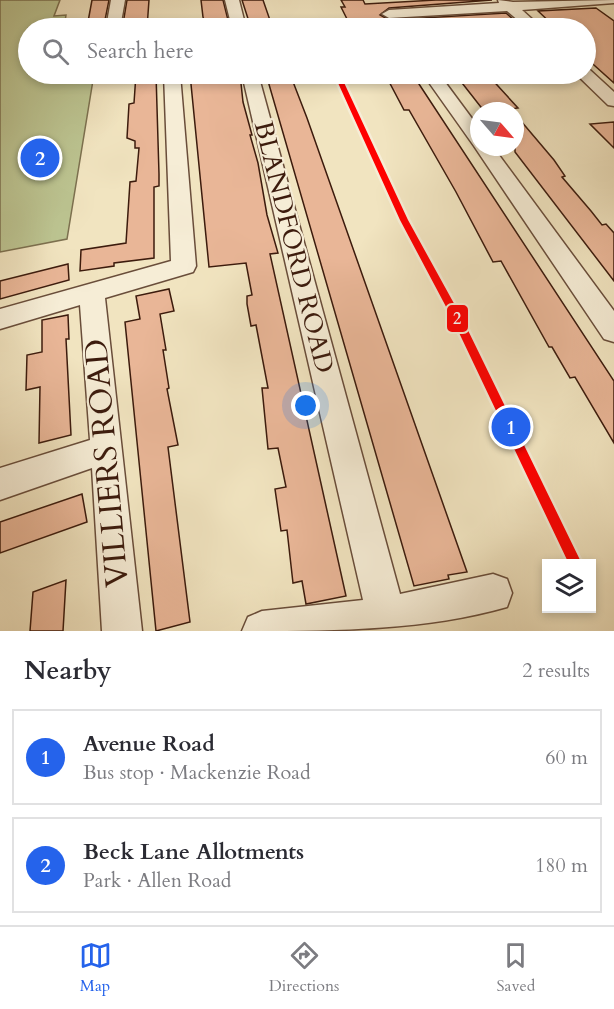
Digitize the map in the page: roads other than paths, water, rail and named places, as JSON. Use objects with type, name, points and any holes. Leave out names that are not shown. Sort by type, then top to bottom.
[{"type":"street","points":[[115,18],[118,0]]},
{"type":"street","points":[[232,0],[236,18]]},
{"type":"street","points":[[379,0],[392,18]]},
{"type":"street","points":[[389,14],[507,3],[611,0]]},
{"type":"street","points":[[507,3],[524,18]]},
{"type":"street","points":[[0,319],[184,266],[173,84]]},
{"type":"street","name":"BLANDFORD ROAD","points":[[253,84],[388,624]]},
{"type":"street","points":[[438,84],[470,128]]},
{"type":"street","points":[[595,84],[614,101]]},
{"type":"street","points":[[489,156],[614,332]]},
{"type":"street","name":"VILLIERS ROAD","points":[[92,294],[122,631]]},
{"type":"street","points":[[0,484],[107,449]]},
{"type":"street","points":[[262,631],[388,624],[493,593]]},
{"type":"tram line","name":"2","points":[[342,84],[404,220],[457,318],[574,559]]},
{"type":"place","name":"Beck Lane Allotments","points":[[40,158]]},
{"type":"place","name":"Avenue Road","points":[[511,427]]}]
